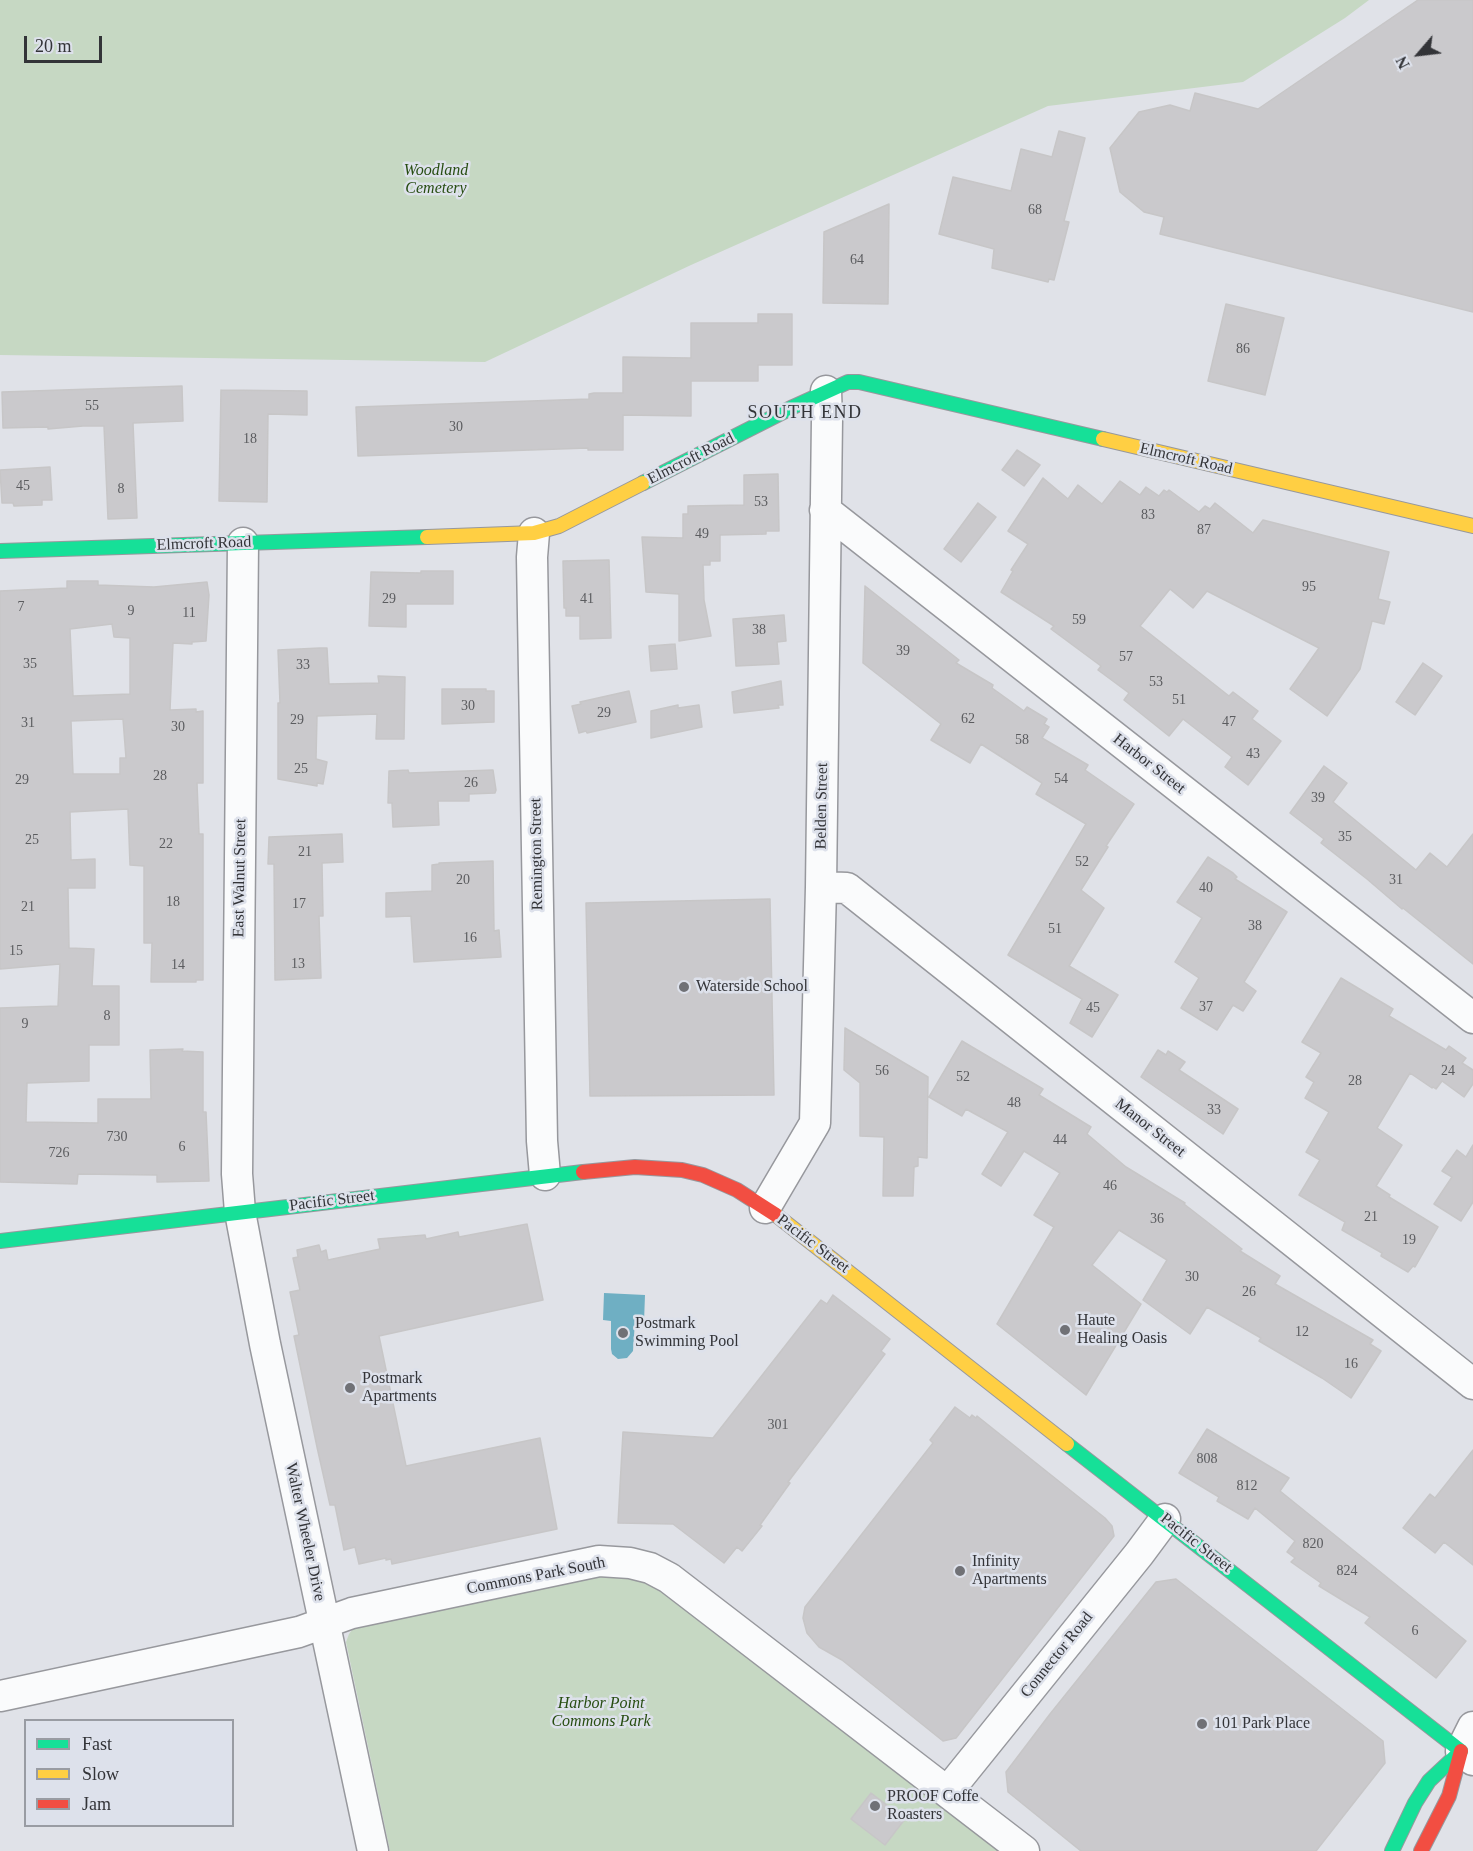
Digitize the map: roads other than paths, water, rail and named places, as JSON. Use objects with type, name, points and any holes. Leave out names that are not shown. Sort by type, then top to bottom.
[{"type":"street","name":"Elmcroft Road","points":[[0,552],[534,533],[559,526],[848,382],[859,382],[1473,526]]},
{"type":"street","name":"Belden Street","points":[[765,1208],[815,1123],[821,887],[826,391]]},
{"type":"street","name":"Harbor Street","points":[[825,510],[1473,1018]]},
{"type":"street","name":"Remington Street","points":[[534,533],[532,569],[542,1141],[545,1175]]},
{"type":"street","name":"East Walnut Street","points":[[240,1212],[237,1174],[243,543]]},
{"type":"street","name":"Manor Street","points":[[821,887],[847,888],[1473,1384]]},
{"type":"street","name":"Pacific Street","points":[[0,1241],[545,1175],[634,1167],[682,1170],[703,1175],[737,1190],[822,1250],[1115,1482],[1469,1746]]},
{"type":"street","name":"Walter Wheeler Drive","points":[[240,1212],[267,1355],[373,1851]]},
{"type":"street","name":"Connector Road","points":[[948,1791],[1165,1519]]},
{"type":"street","name":"Commons Park South","points":[[0,1696],[290,1635],[352,1613],[599,1561],[630,1563],[650,1568],[669,1578],[1024,1851]]},
{"type":"street","points":[[1392,1851],[1415,1803],[1429,1781],[1469,1746]]},
{"type":"street","points":[[1421,1851],[1449,1796],[1469,1746]]},
{"type":"water","name":"Postmark Swimming Pool","points":[[604,1293],[645,1295],[644,1322],[635,1321],[633,1351],[627,1358],[618,1359],[612,1354],[611,1321],[603,1320]]},
{"type":"place","name":"Waterside School","points":[[684,987]]},
{"type":"place","name":"Haute Healing Oasis","points":[[1065,1330]]},
{"type":"place","name":"Postmark Swimming Pool","points":[[623,1333]]},
{"type":"place","name":"Postmark Apartments","points":[[350,1388]]},
{"type":"place","name":"Infinity Apartments","points":[[960,1571]]},
{"type":"place","name":"101 Park Place","points":[[1202,1724]]},
{"type":"place","name":"PROOF Coffe Roasters","points":[[875,1806]]},
{"type":"district","name":"SOUTH END","points":[[805,413]]},
{"type":"park label","name":"Woodland Cemetery","points":[[436,180]]},
{"type":"park label","name":"Harbor Point Commons Park","points":[[601,1713]]}]
